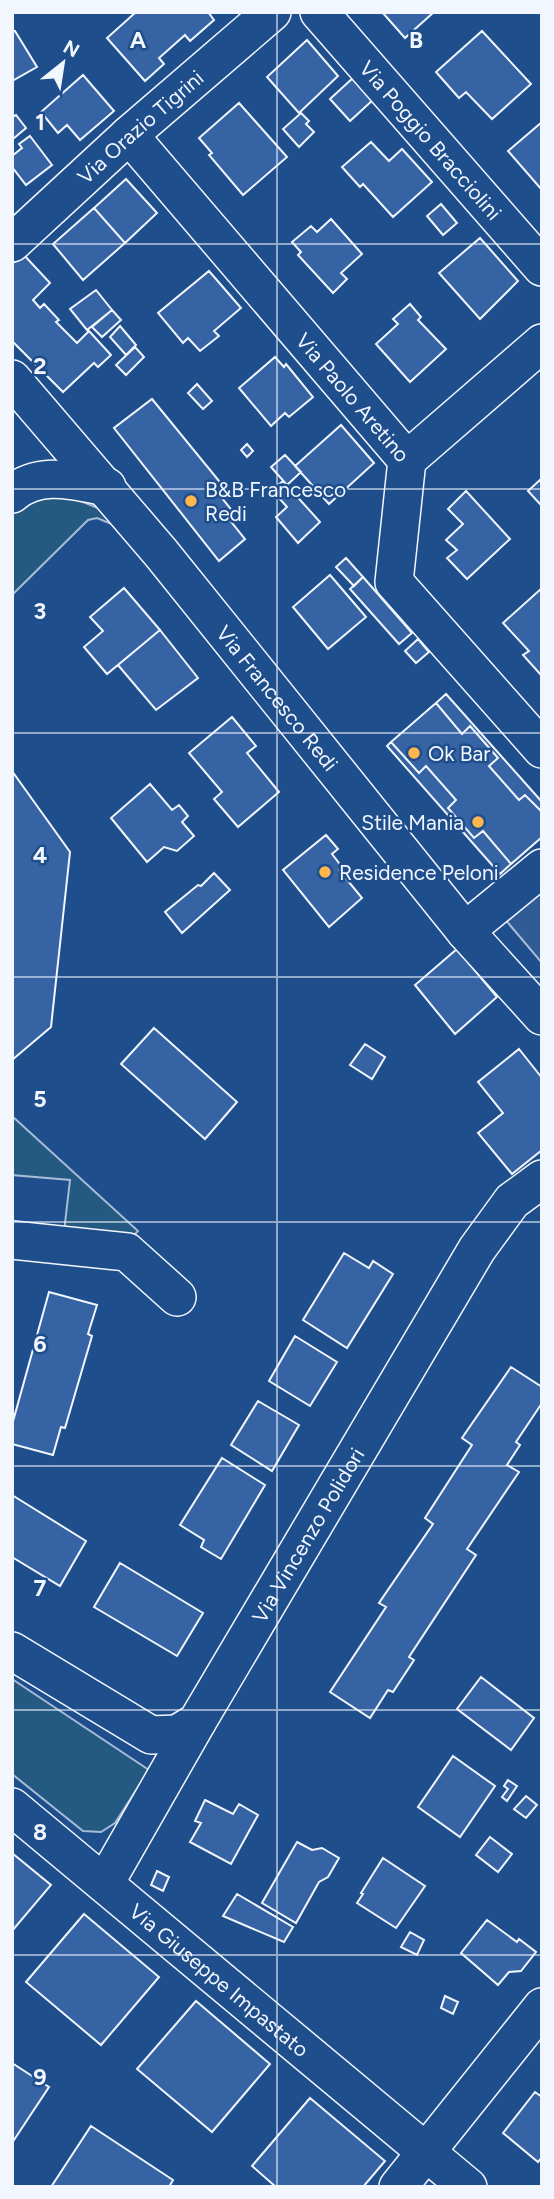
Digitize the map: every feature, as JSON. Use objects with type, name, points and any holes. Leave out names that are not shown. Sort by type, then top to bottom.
[{"type":"street","name":"Via Orazio Tigrini","points":[[12,243],[129,135],[272,12]]},
{"type":"street","name":"Via Poggio Bracciolini","points":[[319,12],[542,267]]},
{"type":"street","name":"Via Paolo Aretino","points":[[129,135],[407,460],[394,582],[542,749]]},
{"type":"street","points":[[407,460],[542,343]]},
{"type":"street","name":"Via Francesco Redi","points":[[12,379],[107,487],[465,931],[542,1016]]},
{"type":"street","points":[[12,494],[21,486],[48,478],[69,479],[107,487]]},
{"type":"street","points":[[465,931],[538,879]]},
{"type":"street","name":"Via Vincenzo Polidori","points":[[105,1883],[197,1722],[477,1249],[512,1202],[542,1179]]},
{"type":"street","points":[[12,1240],[127,1252],[177,1297]]},
{"type":"street","points":[[12,1651],[151,1735],[177,1734],[197,1722]]},
{"type":"street","name":"Via Giuseppe Impastato","points":[[12,1807],[468,2187]]},
{"type":"street","points":[[398,2187],[542,2007]]},
{"type":"shaded area","points":[[63,494],[98,508],[119,527],[97,518],[88,520],[12,595],[12,508],[18,502]]},
{"type":"shaded area","points":[[542,887],[542,963],[503,917]]},
{"type":"shaded area","points":[[12,1116],[138,1231],[129,1240],[64,1232],[70,1180],[12,1175]]},
{"type":"shaded area","points":[[12,1679],[149,1770],[115,1823],[101,1832],[83,1831],[12,1774]]},
{"type":"building","points":[[136,12],[208,12],[214,20],[190,41],[185,35],[159,58],[164,64],[145,81],[107,38]]},
{"type":"building","points":[[382,12],[434,12],[405,38]]},
{"type":"building","points":[[15,31],[37,67],[12,81],[12,32]]},
{"type":"building","points":[[482,31],[531,84],[492,119],[466,92],[459,98],[436,72]]},
{"type":"building","points":[[307,40],[338,76],[299,113],[267,77]]},
{"type":"building","points":[[83,75],[114,111],[80,140],[67,125],[58,133],[41,112]]},
{"type":"building","points":[[354,77],[374,99],[350,121],[330,99]]},
{"type":"building","points":[[239,103],[287,157],[243,195],[209,155],[212,153],[199,138]]},
{"type":"building","points":[[301,113],[314,132],[299,147],[283,129]]},
{"type":"building","points":[[16,115],[26,128],[13,139],[12,117]]},
{"type":"building","points":[[542,122],[542,190],[508,151]]},
{"type":"building","points":[[30,136],[52,165],[26,185],[12,167],[12,156],[22,148],[19,144]]},
{"type":"building","points":[[371,142],[389,161],[402,149],[432,182],[393,217],[363,184],[360,187],[342,167]]},
{"type":"building","points":[[126,179],[157,213],[125,243],[94,208]]},
{"type":"building","points":[[441,204],[457,223],[443,235],[427,216]]},
{"type":"building","points":[[94,208],[125,243],[83,280],[53,244]]},
{"type":"building","points":[[331,219],[362,254],[341,273],[347,279],[333,293],[298,255],[301,252],[292,242],[311,226],[317,232]]},
{"type":"building","points":[[480,238],[518,281],[480,319],[439,273]]},
{"type":"building","points":[[23,254],[50,283],[33,300],[40,308],[44,304],[59,320],[56,322],[77,343],[89,331],[111,355],[98,367],[94,363],[63,392],[12,341],[12,264]]},
{"type":"building","points":[[209,271],[241,308],[214,331],[219,336],[200,351],[188,338],[183,343],[158,313]]},
{"type":"building","points":[[96,290],[112,310],[87,330],[70,309]]},
{"type":"building","points":[[410,304],[421,317],[418,320],[446,349],[410,382],[376,344],[398,324],[393,319]]},
{"type":"building","points":[[112,310],[121,320],[102,337],[92,327]]},
{"type":"building","points":[[120,326],[136,345],[126,355],[110,337]]},
{"type":"building","points":[[135,347],[144,357],[126,375],[116,365]]},
{"type":"building","points":[[275,357],[284,367],[286,364],[313,397],[289,417],[285,413],[271,426],[239,388]]},
{"type":"building","points":[[197,384],[212,401],[203,409],[188,393]]},
{"type":"building","points":[[152,399],[224,487],[217,492],[234,513],[228,518],[245,539],[219,561],[114,428]]},
{"type":"building","points":[[341,425],[374,463],[329,504],[295,466]]},
{"type":"building","points":[[247,444],[253,451],[247,457],[241,450]]},
{"type":"building","points":[[285,455],[301,472],[287,485],[271,467]]},
{"type":"building","points":[[541,479],[542,503],[540,504],[528,491]]},
{"type":"building","points":[[283,481],[320,522],[298,543],[276,517],[287,507],[272,490]]},
{"type":"building","points":[[466,491],[510,539],[467,579],[447,558],[457,550],[446,540],[463,524],[448,509]]},
{"type":"building","points":[[346,558],[363,577],[354,586],[336,567]]},
{"type":"building","points":[[330,575],[366,617],[328,649],[293,607]]},
{"type":"building","points":[[363,577],[412,633],[399,644],[350,589]]},
{"type":"building","points":[[124,588],[160,630],[107,674],[84,647],[103,631],[90,617]]},
{"type":"building","points":[[542,588],[541,675],[523,655],[529,651],[503,623]]},
{"type":"building","points":[[160,630],[198,678],[156,710],[118,665]]},
{"type":"building","points":[[418,639],[429,652],[416,663],[405,651]]},
{"type":"building","points":[[446,694],[542,802],[542,812],[525,795],[519,800],[489,766],[498,758],[470,726],[462,734],[436,703]]},
{"type":"building","points":[[436,703],[462,734],[470,726],[498,758],[489,766],[519,800],[525,795],[542,812],[542,837],[511,864],[483,831],[474,838],[448,808],[456,800],[426,766],[419,773],[391,742]]},
{"type":"building","points":[[232,717],[256,746],[247,753],[279,792],[238,827],[214,799],[222,792],[189,753]]},
{"type":"building","points":[[391,742],[419,773],[426,766],[456,800],[448,808],[474,838],[483,831],[511,864],[500,874],[387,746]]},
{"type":"building","points":[[12,771],[70,852],[51,1027],[12,1060]]},
{"type":"building","points":[[150,784],[172,810],[179,805],[188,816],[182,822],[194,836],[177,851],[164,847],[147,862],[111,818]]},
{"type":"building","points":[[326,835],[338,849],[332,854],[342,867],[339,870],[362,898],[329,927],[283,870]]},
{"type":"building","points":[[214,873],[230,890],[182,933],[165,912]]},
{"type":"building","points":[[457,949],[497,997],[455,1034],[415,985]]},
{"type":"building","points":[[154,1028],[237,1102],[205,1139],[121,1064]]},
{"type":"building","points":[[365,1044],[385,1057],[372,1079],[350,1065]]},
{"type":"building","points":[[519,1049],[542,1078],[542,1150],[512,1174],[478,1133],[503,1113],[478,1082]]},
{"type":"building","points":[[344,1253],[369,1268],[373,1261],[393,1274],[347,1348],[303,1320]]},
{"type":"building","points":[[49,1292],[97,1305],[88,1334],[92,1336],[65,1428],[61,1427],[53,1455],[12,1444],[12,1425]]},
{"type":"building","points":[[295,1336],[337,1362],[310,1406],[269,1381]]},
{"type":"building","points":[[511,1367],[542,1387],[542,1403],[516,1442],[520,1445],[507,1465],[519,1472],[467,1549],[476,1555],[409,1657],[414,1660],[393,1692],[388,1690],[370,1718],[330,1692],[386,1607],[379,1603],[433,1524],[425,1518],[472,1445],[462,1438]]},
{"type":"building","points":[[258,1401],[299,1425],[272,1471],[231,1445]]},
{"type":"building","points":[[222,1458],[265,1485],[221,1559],[201,1547],[204,1540],[180,1525]]},
{"type":"building","points":[[12,1495],[86,1541],[60,1586],[12,1557]]},
{"type":"building","points":[[120,1563],[203,1613],[177,1656],[94,1607]]},
{"type":"building","points":[[481,1677],[534,1718],[511,1750],[457,1709]]},
{"type":"building","points":[[453,1756],[495,1786],[460,1837],[418,1807]]},
{"type":"building","points":[[508,1780],[517,1786],[507,1801],[502,1797],[508,1789],[504,1786]]},
{"type":"building","points":[[526,1796],[537,1805],[526,1818],[514,1809]]},
{"type":"building","points":[[205,1800],[233,1814],[239,1804],[258,1815],[231,1864],[190,1842],[201,1823],[195,1821]]},
{"type":"building","points":[[490,1837],[512,1854],[498,1872],[476,1855]]},
{"type":"building","points":[[297,1842],[312,1850],[322,1848],[339,1858],[328,1877],[319,1882],[296,1923],[262,1903]]},
{"type":"building","points":[[12,1853],[51,1885],[12,1931]]},
{"type":"building","points":[[383,1858],[425,1886],[396,1928],[357,1903]]},
{"type":"building","points":[[157,1871],[169,1877],[163,1891],[151,1885]]},
{"type":"building","points":[[237,1894],[293,1927],[284,1942],[223,1916]]},
{"type":"building","points":[[84,1914],[159,1977],[101,2045],[26,1982]]},
{"type":"building","points":[[487,1920],[536,1952],[521,1971],[509,1972],[498,1985],[461,1953]]},
{"type":"building","points":[[410,1932],[424,1940],[417,1955],[401,1947]]},
{"type":"building","points":[[445,1996],[458,2002],[453,2014],[441,2008]]},
{"type":"building","points":[[196,2001],[270,2064],[212,2132],[137,2069]]},
{"type":"building","points":[[12,2063],[49,2087],[12,2143]]},
{"type":"building","points":[[535,2092],[542,2097],[542,2157],[538,2162],[503,2133]]},
{"type":"building","points":[[310,2098],[385,2161],[363,2187],[276,2187],[252,2166]]},
{"type":"building","points":[[91,2126],[173,2180],[169,2187],[51,2187]]},
{"type":"place","name":"B&B Francesco Redi","points":[[191,501]]},
{"type":"place","name":"Ok Bar","points":[[414,753]]},
{"type":"place","name":"Stile Mania","points":[[478,822]]},
{"type":"place","name":"Residence Peloni","points":[[325,872]]}]
